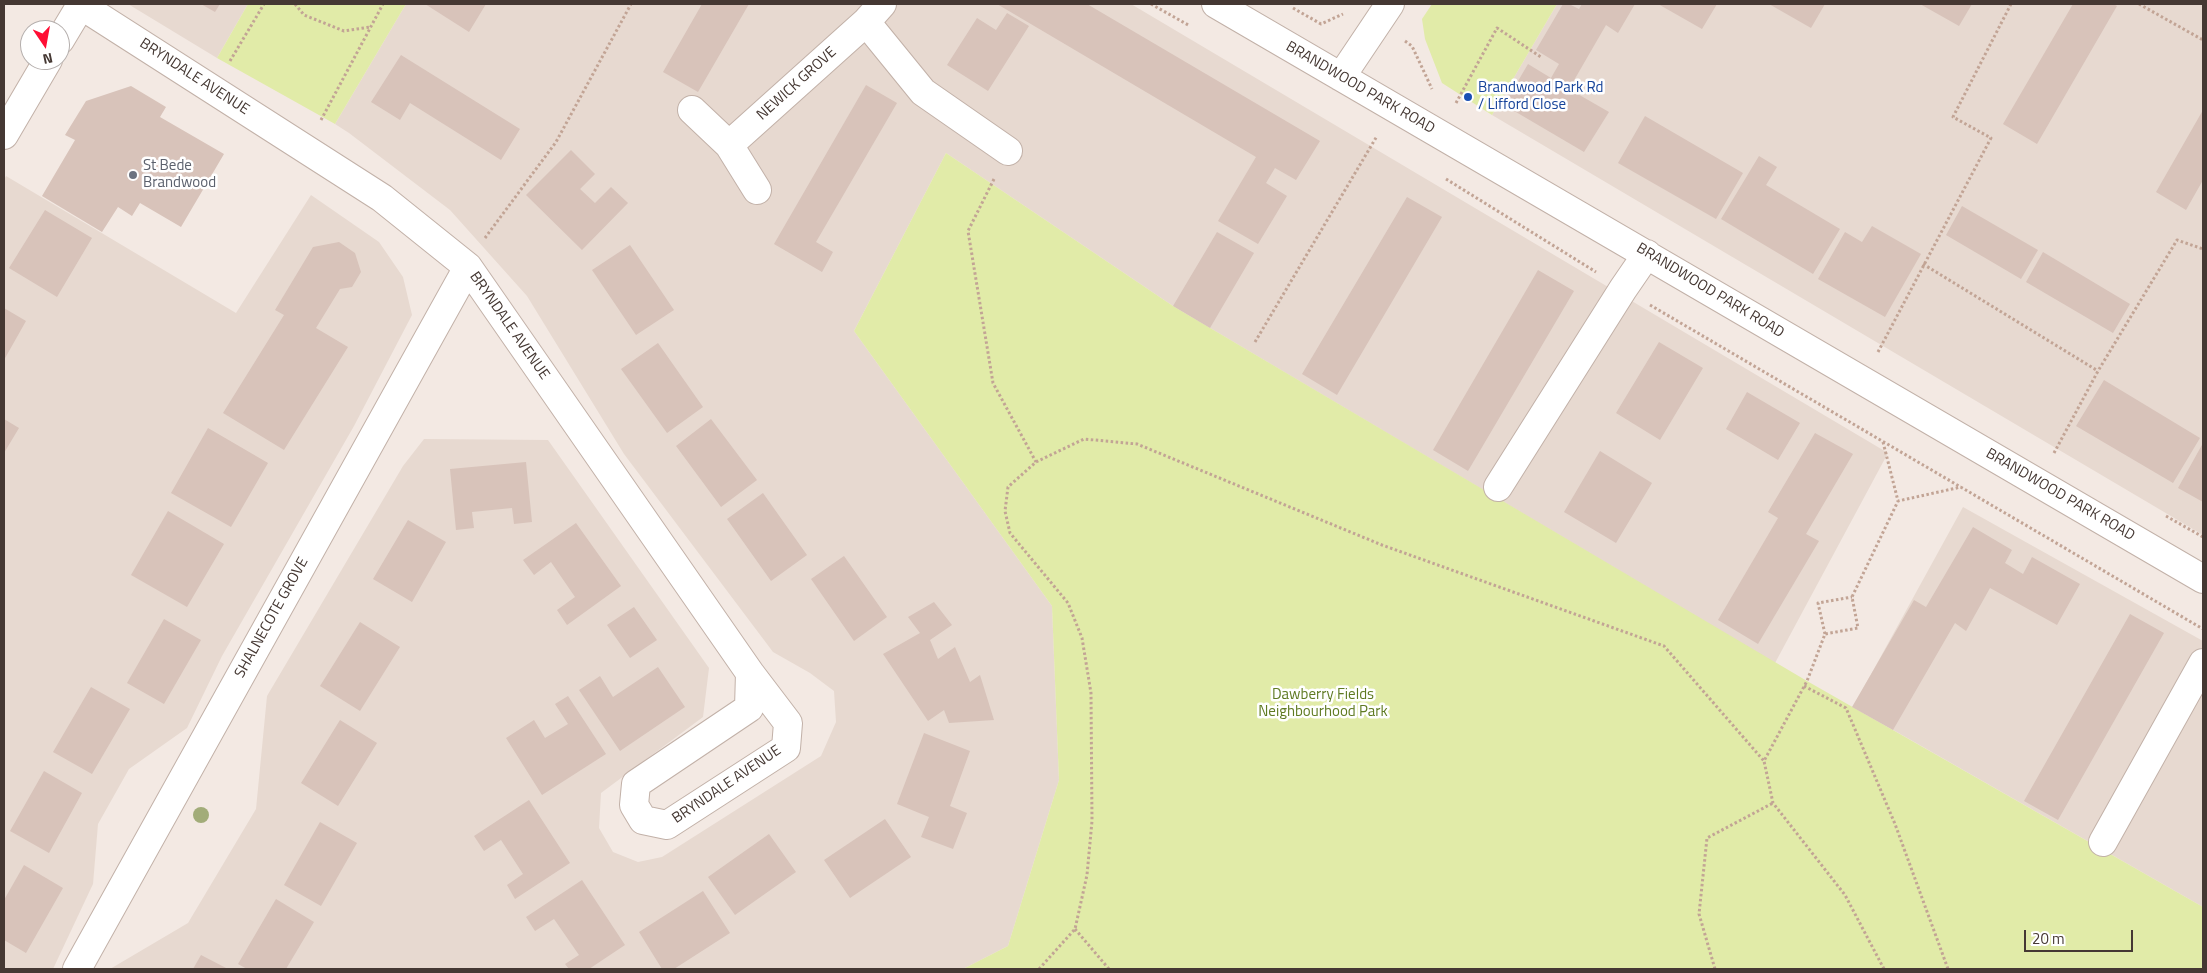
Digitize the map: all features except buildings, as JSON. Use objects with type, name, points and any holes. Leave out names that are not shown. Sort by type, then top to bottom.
[{"type":"street","name":"BRYNDALE AVENUE","points":[[80,4],[382,198],[468,267],[750,673],[788,723],[786,748],[667,825],[643,820],[634,805],[636,784],[750,708],[750,673]]},
{"type":"street","points":[[70,22],[80,4]]},
{"type":"street","name":"BRANDWOOD PARK ROAD","points":[[1216,4],[1647,254],[1862,382],[2203,578]]},
{"type":"street","points":[[1341,77],[1385,11]]},
{"type":"street","name":"NEWICK GROVE","points":[[729,145],[874,13],[923,92],[1008,151]]},
{"type":"street","points":[[4,135],[42,70]]},
{"type":"street","points":[[692,110],[729,145],[757,190]]},
{"type":"street","points":[[1498,488],[1647,254]]},
{"type":"street","name":"SHALNECOTE GROVE","points":[[77,969],[468,267]]},
{"type":"street","points":[[2103,842],[2203,663]]},
{"type":"path","points":[[213,89],[264,4]]},
{"type":"path","points":[[295,4],[304,15],[344,31],[371,26]]},
{"type":"path","points":[[306,148],[383,4]]},
{"type":"path","points":[[468,267],[483,240],[556,142],[631,4]]},
{"type":"path","points":[[1151,4],[1193,28]]},
{"type":"path","points":[[1286,4],[1321,24],[1355,8],[1385,11],[1412,46],[1431,88],[1439,93]]},
{"type":"path","points":[[1862,382],[1991,138],[1953,117],[2011,4]]},
{"type":"path","points":[[2138,4],[2203,40]]},
{"type":"path","points":[[1456,103],[1497,28],[1541,57]]},
{"type":"path","points":[[1447,98],[1464,108]]},
{"type":"path","points":[[1369,131],[1386,142]]},
{"type":"path","points":[[1255,342],[1377,136]]},
{"type":"path","points":[[1008,151],[968,231],[994,383],[1036,462]]},
{"type":"path","points":[[1445,178],[1623,289],[2203,629]]},
{"type":"path","points":[[2039,483],[2098,371],[2177,240],[2203,250]]},
{"type":"path","points":[[1923,264],[2098,371]]},
{"type":"path","points":[[1870,345],[1886,355]]},
{"type":"path","points":[[1039,969],[1075,928],[1087,875],[1092,821],[1091,693],[1082,638],[1068,603],[1010,534],[1005,511],[1008,487],[1036,462],[1084,439],[1137,444],[1382,545],[1664,646],[1764,761],[1773,803],[1845,895],[1884,969]]},
{"type":"path","points":[[1825,634],[1858,628],[1852,597],[1898,501],[1883,441]]},
{"type":"path","points":[[2046,448],[2062,458]]},
{"type":"path","points":[[1898,501],[1962,487]]},
{"type":"path","points":[[2162,514],[2203,537]]},
{"type":"path","points":[[1764,761],[1804,686],[1825,634],[1818,603],[1852,597]]},
{"type":"path","points":[[1804,686],[1846,708],[1895,824],[1948,969]]},
{"type":"path","points":[[1715,969],[1699,914],[1707,838],[1773,803]]},
{"type":"path","points":[[1075,928],[1109,969]]},
{"type":"shaded area","points":[[128,4],[248,4],[217,58]]},
{"type":"shaded area","points":[[406,4],[1131,4],[1888,453],[1775,663],[1173,306],[946,153],[854,331],[1052,606],[1059,780],[1008,946],[963,969],[110,969],[188,923],[256,809],[267,696],[403,466],[424,439],[548,440],[709,668],[703,717],[601,793],[599,828],[613,852],[638,862],[662,857],[821,756],[836,722],[834,691],[810,673],[773,652],[624,454],[527,296],[450,210],[335,124]]},
{"type":"shaded area","points":[[1557,4],[2203,4],[2203,535],[1492,115]]},
{"type":"shaded area","points":[[6,176],[236,313],[311,195],[379,242],[403,277],[412,315],[354,426],[222,656],[187,728],[129,769],[98,824],[93,884],[53,969],[4,969],[4,180]]},
{"type":"shaded area","points":[[1963,507],[2203,641],[2203,907],[1853,707]]},
{"type":"green space","points":[[248,4],[406,4],[335,124],[217,58]]},
{"type":"green space","points":[[1432,4],[1557,4],[1492,115],[1442,83],[1425,39],[1422,19]]},
{"type":"green space","name":"Dawberry Fields Neighbourhood Park","points":[[946,153],[1173,306],[1807,681],[2203,907],[2203,969],[963,969],[1008,946],[1059,780],[1052,606],[854,331]]},
{"type":"place","name":"Brandwood Park Rd / Lifford Close","points":[[1468,97]]},
{"type":"place","name":"St Bede Brandwood","points":[[133,175]]}]
